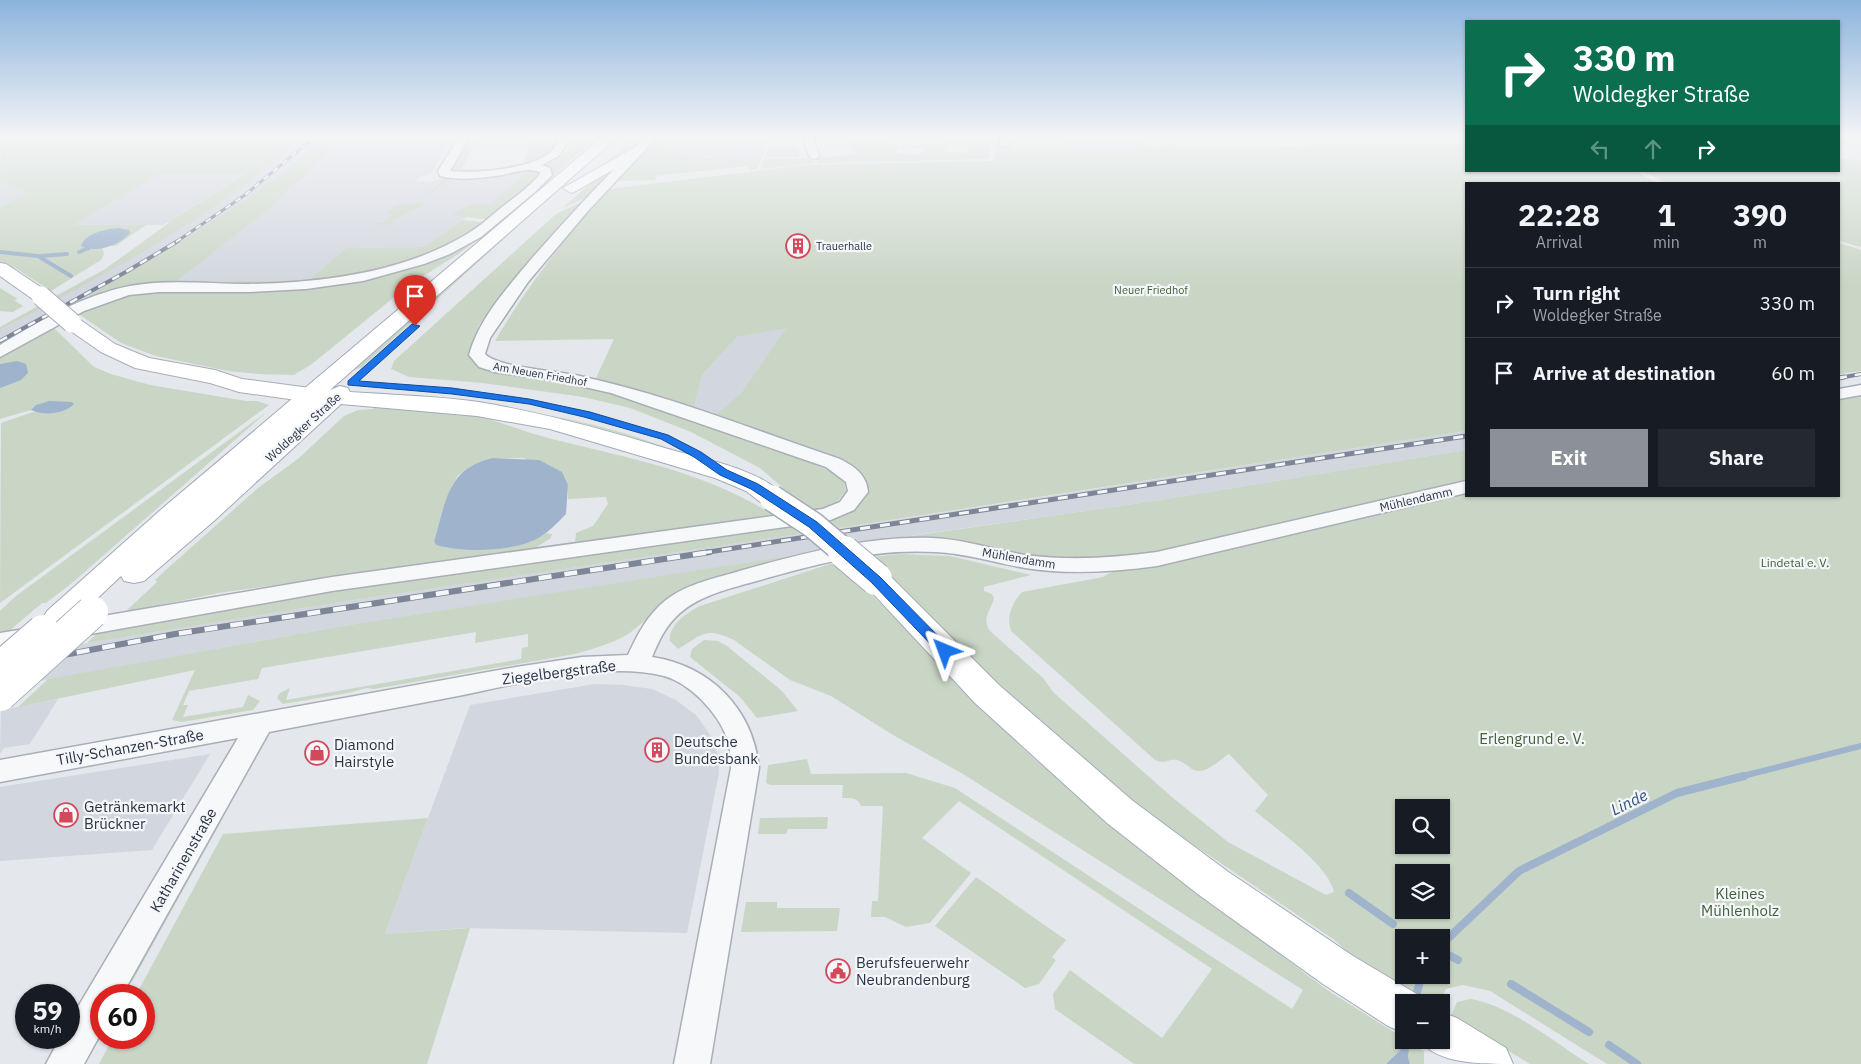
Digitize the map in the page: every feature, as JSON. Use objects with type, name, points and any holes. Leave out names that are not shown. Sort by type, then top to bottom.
[{"type":"main road","name":"Woldegker Straße","points":[[0,695],[92,612],[331,389],[558,185]]},
{"type":"main road","name":"Woldegker Straße","points":[[0,668],[174,513],[331,389],[570,185]]},
{"type":"main road","points":[[555,198],[578,185]]},
{"type":"main road","points":[[0,268],[41,296],[72,323],[124,356],[177,371],[215,377],[239,385],[331,389],[513,414],[588,432],[724,473],[755,486],[813,525],[876,579],[987,694],[1120,812],[1214,884],[1338,970],[1395,1005]]},
{"type":"main road","points":[[1450,1040],[1490,1064]]},
{"type":"street","points":[[0,352],[73,310],[120,293],[160,288],[234,289],[292,286],[356,277],[419,260],[459,244],[493,221],[535,185]]},
{"type":"street","name":"Am Neuen Friedhof","points":[[0,640],[332,584],[560,551],[684,537],[809,519],[842,511],[855,496],[858,487],[850,473],[833,462],[616,389],[558,376],[501,368],[485,363],[477,355],[476,350],[485,332],[540,257],[605,185]]},
{"type":"street","points":[[1840,394],[1861,390]]},
{"type":"street","name":"Mühlendamm","points":[[637,664],[650,632],[660,619],[684,598],[707,588],[814,557],[866,548],[927,544],[976,550],[1035,563],[1109,566],[1157,559],[1465,487]]},
{"type":"street","name":"Ziegelbergstraße","points":[[260,724],[535,674],[612,664],[637,664],[668,669],[702,688],[735,726],[744,752],[742,792],[692,1064]]},
{"type":"street","name":"Tilly-Schanzen-Straße","points":[[0,771],[260,724]]},
{"type":"street","name":"Katharinenstraße","points":[[110,984],[212,811],[260,724]]},
{"type":"street","points":[[64,1064],[90,1019]]},
{"type":"shaded area","points":[[0,185],[8,185],[29,192],[0,207]]},
{"type":"shaded area","points":[[142,185],[228,185],[163,225],[72,225]]},
{"type":"shaded area","points":[[244,185],[269,185],[227,213],[106,287],[0,347],[0,330],[110,269],[201,214]]},
{"type":"shaded area","points":[[292,185],[520,185],[499,202],[462,220],[424,247],[346,248],[309,280],[174,282],[269,209]]},
{"type":"shaded area","points":[[787,327],[741,393],[714,416],[693,410],[702,375],[737,337]]},
{"type":"shaded area","points":[[1465,431],[1465,450],[1141,503],[860,543],[750,563],[343,626],[0,688],[0,659],[354,600],[934,514]]},
{"type":"shaded area","points":[[595,684],[652,689],[676,700],[697,716],[710,735],[718,755],[719,773],[687,933],[463,928],[385,934],[470,705]]},
{"type":"shaded area","points":[[58,699],[30,744],[4,748],[0,754],[1,710]]},
{"type":"shaded area","points":[[210,754],[152,850],[0,861],[0,787]]},
{"type":"green space","points":[[7,185],[142,185],[73,225],[146,225],[116,246],[110,246],[128,235],[126,229],[100,231],[88,237],[81,246],[102,247],[104,254],[101,260],[51,291],[17,269],[0,263],[0,207],[28,192]]},
{"type":"green space","points":[[228,185],[245,185],[198,218],[119,266],[0,330],[0,327],[105,269],[169,223],[167,223]]},
{"type":"green space","points":[[267,185],[293,185],[269,209],[175,282],[309,280],[346,248],[424,247],[462,220],[488,223],[433,253],[374,271],[308,283],[120,291],[0,347],[132,271]]},
{"type":"green space","points":[[438,185],[443,185],[426,196]]},
{"type":"green space","points":[[513,185],[532,185],[491,220],[451,215],[471,204],[486,205],[493,202]]},
{"type":"green space","points":[[539,185],[543,185],[501,221],[497,220]]},
{"type":"green space","points":[[590,185],[600,185],[589,196],[563,208]]},
{"type":"green space","name":"Neuer Friedhof","points":[[643,185],[1465,185],[1465,431],[839,528],[829,520],[844,515],[855,508],[864,490],[865,482],[714,416],[741,393],[786,328],[737,337],[702,375],[693,410],[648,393],[596,378],[614,339],[495,341],[520,301],[548,262],[608,189]]},
{"type":"green space","points":[[1840,185],[1861,185],[1861,247],[1840,241]]},
{"type":"green space","points":[[586,200],[507,286],[478,327],[481,329],[471,356],[587,385],[683,416],[680,418],[796,456],[834,473],[844,480],[846,491],[835,504],[815,511],[790,494],[760,468],[691,432],[630,408],[583,397],[483,383],[409,377],[391,369],[394,361],[556,214]]},
{"type":"green space","points":[[420,202],[424,205],[390,222],[394,223],[388,225],[375,224],[385,222],[392,215],[385,215],[395,205]]},
{"type":"green space","points":[[532,210],[536,210],[362,367],[354,370]]},
{"type":"green space","points":[[494,223],[499,223],[460,253],[409,285],[312,364],[294,375],[228,371],[156,356],[121,343],[74,311],[130,292],[307,286],[420,261]]},
{"type":"green space","points":[[1840,243],[1861,250],[1861,371],[1840,374]]},
{"type":"green space","points":[[0,288],[18,299],[14,300],[23,306],[13,312],[0,311]]},
{"type":"green space","points":[[52,326],[94,367],[111,374],[150,385],[246,401],[257,401],[269,405],[0,603],[1,423],[33,412],[64,411],[73,406],[72,402],[42,403],[31,410],[0,419],[0,356]]},
{"type":"green space","points":[[1861,393],[1861,1064],[1607,1064],[1490,991],[1463,985],[1446,989],[1444,994],[1416,994],[1399,984],[1450,984],[1450,929],[1395,929],[1395,981],[1348,953],[1336,941],[1130,802],[998,686],[873,557],[900,554],[950,556],[1031,575],[984,587],[984,591],[992,594],[994,598],[987,614],[986,622],[990,631],[1044,679],[1053,692],[1173,798],[1228,842],[1326,895],[1334,892],[1330,881],[1312,859],[1255,811],[1268,795],[1229,754],[1208,769],[1199,771],[1177,760],[1162,762],[1155,760],[1012,632],[1010,627],[1009,617],[1011,611],[1015,601],[1022,592],[1103,577],[1132,567],[1182,559],[1465,493],[1465,497],[1840,497],[1840,397]]},
{"type":"green space","points":[[378,404],[468,414],[545,437],[642,461],[697,478],[724,489],[776,517],[575,542],[576,533],[593,526],[608,504],[606,497],[568,499],[568,485],[524,458],[493,458],[458,475],[451,488],[434,541],[436,545],[448,548],[477,550],[508,547],[535,539],[546,533],[552,534],[551,538],[535,548],[219,593],[125,612],[157,582],[155,580],[168,568],[258,488],[299,458],[344,416],[358,410],[373,409]]},
{"type":"green space","points":[[483,404],[589,424],[640,438],[690,458]]},
{"type":"green space","points":[[268,411],[72,583],[46,603],[42,603],[8,632],[0,633],[0,611],[16,596]]},
{"type":"green space","points":[[1465,450],[1465,482],[1106,561],[1073,561],[1012,553],[957,541],[898,538],[1141,503]]},
{"type":"green space","points":[[791,527],[800,534],[354,600],[87,643],[101,630],[211,609],[614,550]]},
{"type":"green space","points":[[808,553],[678,593],[630,633],[607,644],[575,654],[374,689],[367,688],[283,704],[277,698],[280,693],[290,688],[286,700],[521,659],[522,648],[528,647],[528,634],[475,643],[476,632],[262,668],[258,679],[189,691],[183,705],[188,705],[183,717],[243,707],[248,695],[260,701],[253,710],[182,722],[172,720],[195,670],[18,707],[48,679],[343,626]]},
{"type":"green space","points":[[836,562],[862,585],[1027,752],[1110,824],[1327,990],[1395,1033],[1395,1049],[1402,1049],[1387,1064],[1134,1064],[1055,1009],[1053,994],[1070,970],[1162,1038],[1212,969],[959,801],[922,838],[971,873],[930,923],[906,927],[885,917],[871,917],[872,901],[878,901],[883,806],[861,806],[856,800],[842,798],[843,785],[770,785],[766,783],[768,765],[807,759],[811,774],[906,773],[955,788],[1292,1009],[1303,990],[963,774],[893,735],[831,696],[790,680],[734,640],[710,633],[699,636],[678,649],[670,641],[670,635],[675,624],[700,606]]},
{"type":"green space","points":[[704,640],[718,641],[727,646],[781,690],[798,711],[757,718],[740,697],[690,657],[692,649]]},
{"type":"green space","points":[[828,817],[827,829],[788,829],[786,834],[758,834],[760,818]]},
{"type":"green space","points":[[223,818],[132,982],[122,983],[215,819]]},
{"type":"green space","points":[[428,818],[385,934],[470,928],[427,1064],[99,1064],[107,1049],[155,1049],[155,984],[142,984],[223,834]]},
{"type":"green space","points":[[976,877],[1066,940],[1052,957],[1056,960],[1039,984],[1025,988],[935,926]]},
{"type":"green space","points":[[746,902],[777,902],[777,908],[840,908],[837,931],[741,932]]},
{"type":"green space","points":[[1471,999],[1487,1003],[1517,1017],[1589,1064],[1530,1064],[1451,1016],[1457,1002]]},
{"type":"green space","points":[[1406,1049],[1421,1049],[1424,1051],[1424,1064],[1410,1064]]},
{"type":"water","points":[[119,228],[129,230],[130,233],[114,244],[100,249],[81,246],[83,241],[92,234],[103,230]]},
{"type":"water","points":[[17,361],[26,364],[28,373],[21,380],[0,388],[0,364]]},
{"type":"water","points":[[49,401],[72,402],[74,404],[66,410],[54,413],[42,413],[31,410],[36,405]]},
{"type":"water","points":[[493,458],[539,460],[562,472],[568,485],[566,514],[544,535],[517,546],[474,550],[447,548],[436,545],[434,541],[446,500],[457,479],[466,470],[478,463]]},
{"type":"water","points":[[1402,1049],[1406,1049],[1410,1064],[1387,1063]]},
{"type":"waterway","points":[[79,252],[89,248]]},
{"type":"waterway","points":[[0,252],[38,256],[71,276]]},
{"type":"waterway","points":[[40,256],[67,254]]},
{"type":"waterway","name":"Linde","points":[[1739,777],[1861,746]]},
{"type":"waterway","name":"Linde","points":[[1450,936],[1519,871],[1677,793],[1744,776]]},
{"type":"waterway","points":[[1349,893],[1393,924]]},
{"type":"waterway","points":[[1450,956],[1458,960]]},
{"type":"waterway","name":"Linde","points":[[1416,994],[1419,984]]},
{"type":"waterway","points":[[1511,984],[1589,1032]]},
{"type":"waterway","points":[[1609,1045],[1637,1064]]},
{"type":"waterway","name":"Linde","points":[[1403,1064],[1405,1049]]},
{"type":"railway","points":[[176,242],[257,185]]},
{"type":"railway","points":[[0,341],[178,241]]},
{"type":"railway","points":[[1840,378],[1861,374]]},
{"type":"railway","points":[[1840,378],[1844,377]]},
{"type":"railway","points":[[702,553],[1465,436]]},
{"type":"railway","points":[[0,667],[175,634],[710,552]]},
{"type":"place","name":"Trauerhalle","points":[[798,246]]},
{"type":"place","name":"Deutsche Bundesbank","points":[[657,750]]},
{"type":"place","name":"Diamond Hairstyle","points":[[317,753]]},
{"type":"place","name":"Getränkemarkt Brückner","points":[[66,815]]},
{"type":"place","name":"Berufsfeuerwehr Neubrandenburg","points":[[838,971]]},
{"type":"route","points":[[415,326],[351,383],[452,391],[529,402],[586,414],[664,437],[697,455],[724,473],[755,486],[813,525],[839,545],[876,579],[945,651]]},
{"type":"park label","name":"Lindetal e. V.","points":[[1795,562]]},
{"type":"park label","name":"Erlengrund e. V.","points":[[1532,738]]},
{"type":"park label","name":"Kleines Mühlenholz","points":[[1740,902]]}]
